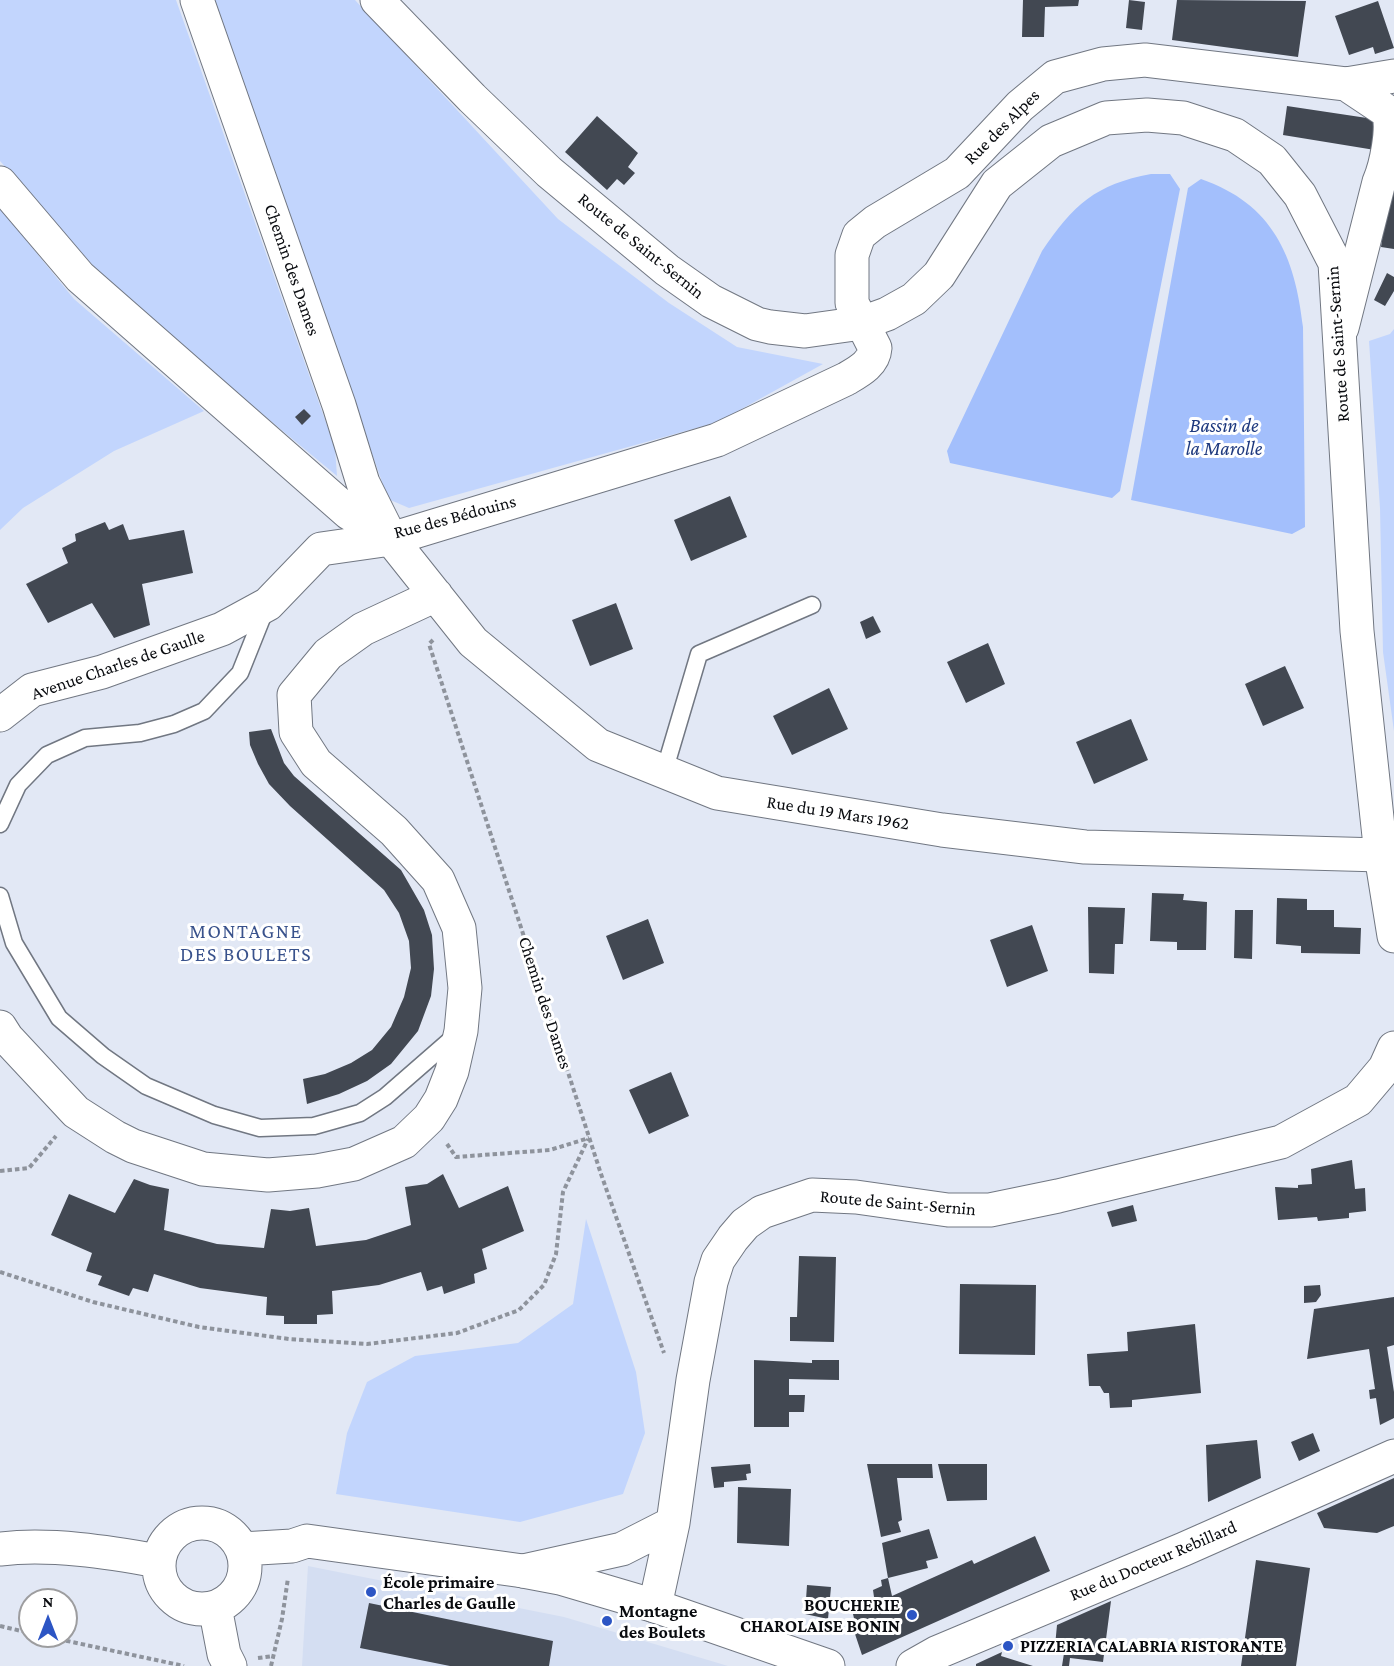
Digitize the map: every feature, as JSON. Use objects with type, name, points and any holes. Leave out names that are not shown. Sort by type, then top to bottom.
[{"type":"street","name":"Chemin des Dames","points":[[197,0],[339,405],[363,483],[391,539]]},
{"type":"street","name":"Route de Saint-Sernin","points":[[377,0],[472,99],[549,172],[667,270],[711,301],[757,324],[770,327],[805,331],[862,323],[887,314],[914,299],[939,275],[997,184],[1051,141],[1106,118],[1147,115],[1183,118],[1234,135],[1272,160],[1300,195],[1335,263],[1357,631],[1381,855],[1394,936]]},
{"type":"street","name":"Rue des Alpes","points":[[862,323],[852,303],[851,282],[852,255],[859,235],[875,222],[957,173],[1020,106],[1054,77],[1103,64],[1145,60],[1346,84],[1394,75]]},
{"type":"street","points":[[1338,341],[1379,182],[1386,166],[1392,119],[1388,112],[1346,84]]},
{"type":"street","name":"Rue des Bédouins","points":[[0,183],[80,277],[349,513],[391,539],[717,440],[846,380],[865,368],[874,356],[875,348],[862,323]]},
{"type":"street","name":"Avenue Charles de Gaulle","points":[[0,715],[32,690],[102,672],[222,629],[268,604],[321,549],[391,539]]},
{"type":"street","name":"Rue du 19 Mars 1962","points":[[391,539],[473,642],[598,745],[717,793],[942,830],[1074,845],[1381,855]]},
{"type":"street","points":[[0,1027],[6,1038],[76,1112],[115,1137],[143,1150],[203,1169],[268,1175],[316,1171],[354,1164],[404,1142],[429,1118],[441,1100],[452,1071],[461,1031],[465,988],[459,928],[438,880],[394,831],[316,763],[296,732],[294,695],[328,654],[363,629],[445,607]]},
{"type":"street","name":"Route de Saint-Sernin","points":[[655,1606],[673,1523],[693,1380],[711,1282],[718,1260],[745,1224],[762,1212],[812,1195],[856,1197],[948,1210],[990,1210],[1058,1196],[1281,1142],[1358,1100],[1385,1068],[1394,1048]]},
{"type":"street","name":"Rue du Docteur Rebillard","points":[[913,1666],[968,1639],[1184,1549],[1394,1456]]},
{"type":"street","points":[[195,1522],[210,1522],[234,1536],[242,1549],[246,1562],[241,1584],[228,1600],[215,1607],[201,1609],[187,1606],[174,1599],[164,1588],[159,1575],[158,1561],[162,1547],[170,1535],[182,1527],[195,1522]]},
{"type":"street","points":[[523,1571],[622,1549],[673,1523]]},
{"type":"street","points":[[242,1549],[292,1546],[307,1541],[560,1578],[655,1606],[818,1664]]},
{"type":"street","points":[[0,1549],[24,1546],[122,1554],[158,1561]]},
{"type":"street","points":[[215,1607],[224,1654],[230,1666]]},
{"type":"lane","points":[[0,824],[18,785],[46,754],[85,738],[140,733],[174,724],[204,711],[240,673],[268,604]]},
{"type":"lane","points":[[664,772],[699,654],[812,605]]},
{"type":"lane","points":[[0,896],[14,943],[59,1018],[103,1056],[146,1086],[214,1115],[261,1128],[314,1126],[360,1113],[385,1097],[461,1031]]},
{"type":"path","name":"Chemin des Dames","points":[[445,607],[429,644],[589,1138],[669,1370],[693,1380]]},
{"type":"path","points":[[0,1171],[29,1168],[76,1112]]},
{"type":"path","points":[[429,1118],[456,1157],[550,1150],[589,1138]]},
{"type":"path","points":[[0,1272],[93,1302],[199,1327],[289,1339],[367,1344],[457,1332],[519,1310],[544,1285],[556,1254],[563,1192],[589,1138]]},
{"type":"path","points":[[272,1666],[282,1619],[292,1546]]},
{"type":"path","points":[[0,1626],[18,1630]]},
{"type":"path","points":[[78,1643],[181,1666]]},
{"type":"shaded area","points":[[0,0],[176,0],[335,448],[337,476],[120,296],[0,161]]},
{"type":"shaded area","points":[[213,0],[355,0],[558,219],[669,303],[737,347],[823,364],[718,422],[409,508],[388,499]]},
{"type":"shaded area","points":[[0,208],[74,299],[204,411],[114,451],[23,508],[0,530]]},
{"type":"shaded area","points":[[1394,329],[1394,731],[1383,652],[1380,508],[1369,341],[1390,334]]},
{"type":"shaded area","points":[[586,1219],[636,1372],[645,1433],[623,1494],[520,1522],[336,1494],[347,1433],[367,1382],[415,1356],[518,1343],[573,1304]]},
{"type":"shaded area","name":"École primaire Charles de Gaulle","points":[[308,1566],[564,1617],[728,1666],[302,1666]]},
{"type":"water","name":"Bassin de la Marolle","points":[[1151,174],[1170,174],[1180,189],[1120,491],[1112,498],[950,463],[947,451],[1042,251],[1053,235],[1087,199],[1115,184]]},
{"type":"water","name":"Bassin de la Marolle","points":[[1201,179],[1226,190],[1263,218],[1276,236],[1294,277],[1303,327],[1305,527],[1292,534],[1131,500],[1188,188]]},
{"type":"building","points":[[1023,0],[1079,0],[1078,6],[1045,7],[1044,37],[1022,37]]},
{"type":"building","points":[[1129,0],[1145,2],[1142,30],[1126,28]]},
{"type":"building","points":[[1177,0],[1306,1],[1298,57],[1172,40]]},
{"type":"building","points":[[1378,1],[1394,48],[1375,54],[1373,47],[1349,55],[1335,16]]},
{"type":"building","points":[[1287,106],[1387,121],[1381,151],[1283,135]]},
{"type":"building","points":[[597,116],[638,153],[628,167],[635,173],[624,185],[617,179],[607,190],[565,152]]},
{"type":"building","points":[[1389,187],[1394,187],[1394,249],[1381,247]]},
{"type":"building","points":[[1387,273],[1394,277],[1394,291],[1385,306],[1374,300]]},
{"type":"building","points":[[304,409],[311,416],[302,425],[295,417]]},
{"type":"building","points":[[730,496],[747,537],[691,561],[674,520]]},
{"type":"building","points":[[105,522],[109,530],[123,524],[129,540],[184,530],[193,573],[142,584],[150,625],[114,638],[92,603],[48,623],[26,584],[68,563],[62,548],[76,541],[75,534]]},
{"type":"building","points":[[616,603],[633,649],[590,666],[572,620]]},
{"type":"building","points":[[873,616],[881,632],[866,639],[860,622]]},
{"type":"building","points":[[988,643],[1005,684],[966,703],[947,662]]},
{"type":"building","points":[[1285,666],[1304,708],[1263,726],[1245,684]]},
{"type":"building","points":[[829,688],[848,729],[792,755],[773,716]]},
{"type":"building","points":[[1131,719],[1148,760],[1094,784],[1076,742]]},
{"type":"building","points":[[271,729],[284,763],[294,776],[401,870],[424,910],[432,935],[434,969],[431,996],[418,1031],[391,1064],[367,1081],[339,1094],[307,1104],[303,1079],[325,1074],[351,1063],[372,1050],[391,1027],[404,997],[411,968],[409,941],[399,913],[384,890],[290,806],[269,784],[250,745],[249,732]]},
{"type":"building","points":[[1152,893],[1184,894],[1183,900],[1207,902],[1206,950],[1177,950],[1177,942],[1150,941]]},
{"type":"building","points":[[1277,898],[1307,899],[1307,910],[1334,910],[1334,927],[1361,928],[1360,954],[1301,953],[1301,946],[1276,944]]},
{"type":"building","points":[[1088,907],[1125,908],[1123,944],[1115,944],[1114,974],[1089,973]]},
{"type":"building","points":[[1235,910],[1253,910],[1252,959],[1234,958]]},
{"type":"building","points":[[648,919],[664,963],[623,980],[606,936]]},
{"type":"building","points":[[1032,925],[1048,971],[1007,987],[990,940]]},
{"type":"building","points":[[671,1072],[689,1116],[649,1134],[629,1090]]},
{"type":"building","points":[[1352,1160],[1355,1189],[1365,1188],[1366,1211],[1349,1213],[1349,1218],[1318,1221],[1317,1217],[1278,1220],[1275,1187],[1298,1188],[1298,1185],[1312,1184],[1311,1169]]},
{"type":"building","points":[[443,1174],[459,1208],[508,1186],[524,1231],[482,1249],[487,1269],[474,1274],[475,1283],[444,1294],[442,1286],[427,1291],[421,1272],[379,1285],[332,1291],[333,1314],[317,1315],[317,1324],[284,1324],[284,1316],[266,1315],[267,1297],[200,1288],[154,1274],[148,1292],[133,1288],[129,1296],[98,1285],[102,1276],[86,1271],[92,1253],[51,1235],[69,1194],[115,1213],[134,1179],[169,1189],[164,1230],[217,1244],[264,1248],[271,1209],[290,1211],[309,1208],[316,1246],[366,1240],[411,1225],[405,1187],[427,1184]]},
{"type":"building","points":[[1133,1205],[1137,1221],[1112,1227],[1107,1212]]},
{"type":"building","points":[[799,1256],[836,1257],[834,1342],[790,1341],[790,1317],[797,1317]]},
{"type":"building","points":[[960,1284],[1036,1285],[1035,1355],[959,1354]]},
{"type":"building","points":[[1320,1285],[1321,1295],[1316,1302],[1304,1303],[1304,1286]]},
{"type":"building","points":[[1394,1297],[1394,1345],[1387,1347],[1394,1392],[1394,1418],[1380,1425],[1376,1398],[1370,1399],[1369,1390],[1375,1389],[1369,1349],[1307,1359],[1314,1309]]},
{"type":"building","points":[[1195,1324],[1201,1393],[1132,1400],[1132,1407],[1110,1408],[1109,1393],[1104,1393],[1100,1386],[1089,1386],[1087,1354],[1128,1351],[1127,1332]]},
{"type":"building","points":[[754,1360],[812,1363],[812,1360],[839,1360],[839,1380],[789,1379],[789,1395],[805,1395],[804,1412],[789,1412],[789,1427],[754,1427]]},
{"type":"building","points":[[1313,1433],[1320,1451],[1299,1461],[1291,1442]]},
{"type":"building","points":[[1257,1440],[1261,1478],[1208,1502],[1206,1445]]},
{"type":"building","points":[[750,1464],[751,1473],[746,1474],[747,1480],[724,1482],[724,1487],[714,1488],[711,1467]]},
{"type":"building","points":[[867,1464],[932,1464],[933,1478],[897,1478],[902,1520],[898,1522],[901,1532],[881,1537]]},
{"type":"building","points":[[938,1464],[987,1464],[987,1500],[947,1501]]},
{"type":"building","points":[[1394,1478],[1394,1526],[1377,1533],[1324,1528],[1317,1513]]},
{"type":"building","points":[[738,1487],[791,1489],[789,1546],[737,1543]]},
{"type":"building","points":[[929,1529],[938,1558],[926,1561],[928,1568],[888,1578],[882,1543]]},
{"type":"building","points":[[1035,1536],[1050,1571],[862,1655],[853,1628],[856,1627],[853,1614],[876,1611],[873,1590],[882,1586],[881,1580],[888,1578],[892,1596],[972,1560],[974,1564]]},
{"type":"building","points":[[1256,1560],[1310,1568],[1296,1666],[1241,1666]]},
{"type":"building","points":[[807,1585],[831,1587],[828,1619],[805,1614]]},
{"type":"building","points":[[1111,1601],[1103,1662],[1070,1658],[1069,1666],[1062,1666],[1065,1647],[1055,1646],[1057,1625]]},
{"type":"building","points":[[369,1603],[553,1641],[549,1666],[450,1666],[360,1648]]},
{"type":"building","points":[[1002,1652],[1001,1656],[1033,1666],[976,1666]]},
{"type":"place","name":"École primaire Charles de Gaulle","points":[[371,1592]]},
{"type":"place","name":"BOUCHERIE CHAROLAISE BONIN","points":[[912,1615]]},
{"type":"place","name":"Montagne des Boulets","points":[[607,1621]]},
{"type":"place","name":"PIZZERIA CALABRIA RISTORANTE","points":[[1008,1646]]},
{"type":"district","name":"MONTAGNE DES BOULETS","points":[[246,944]]}]
